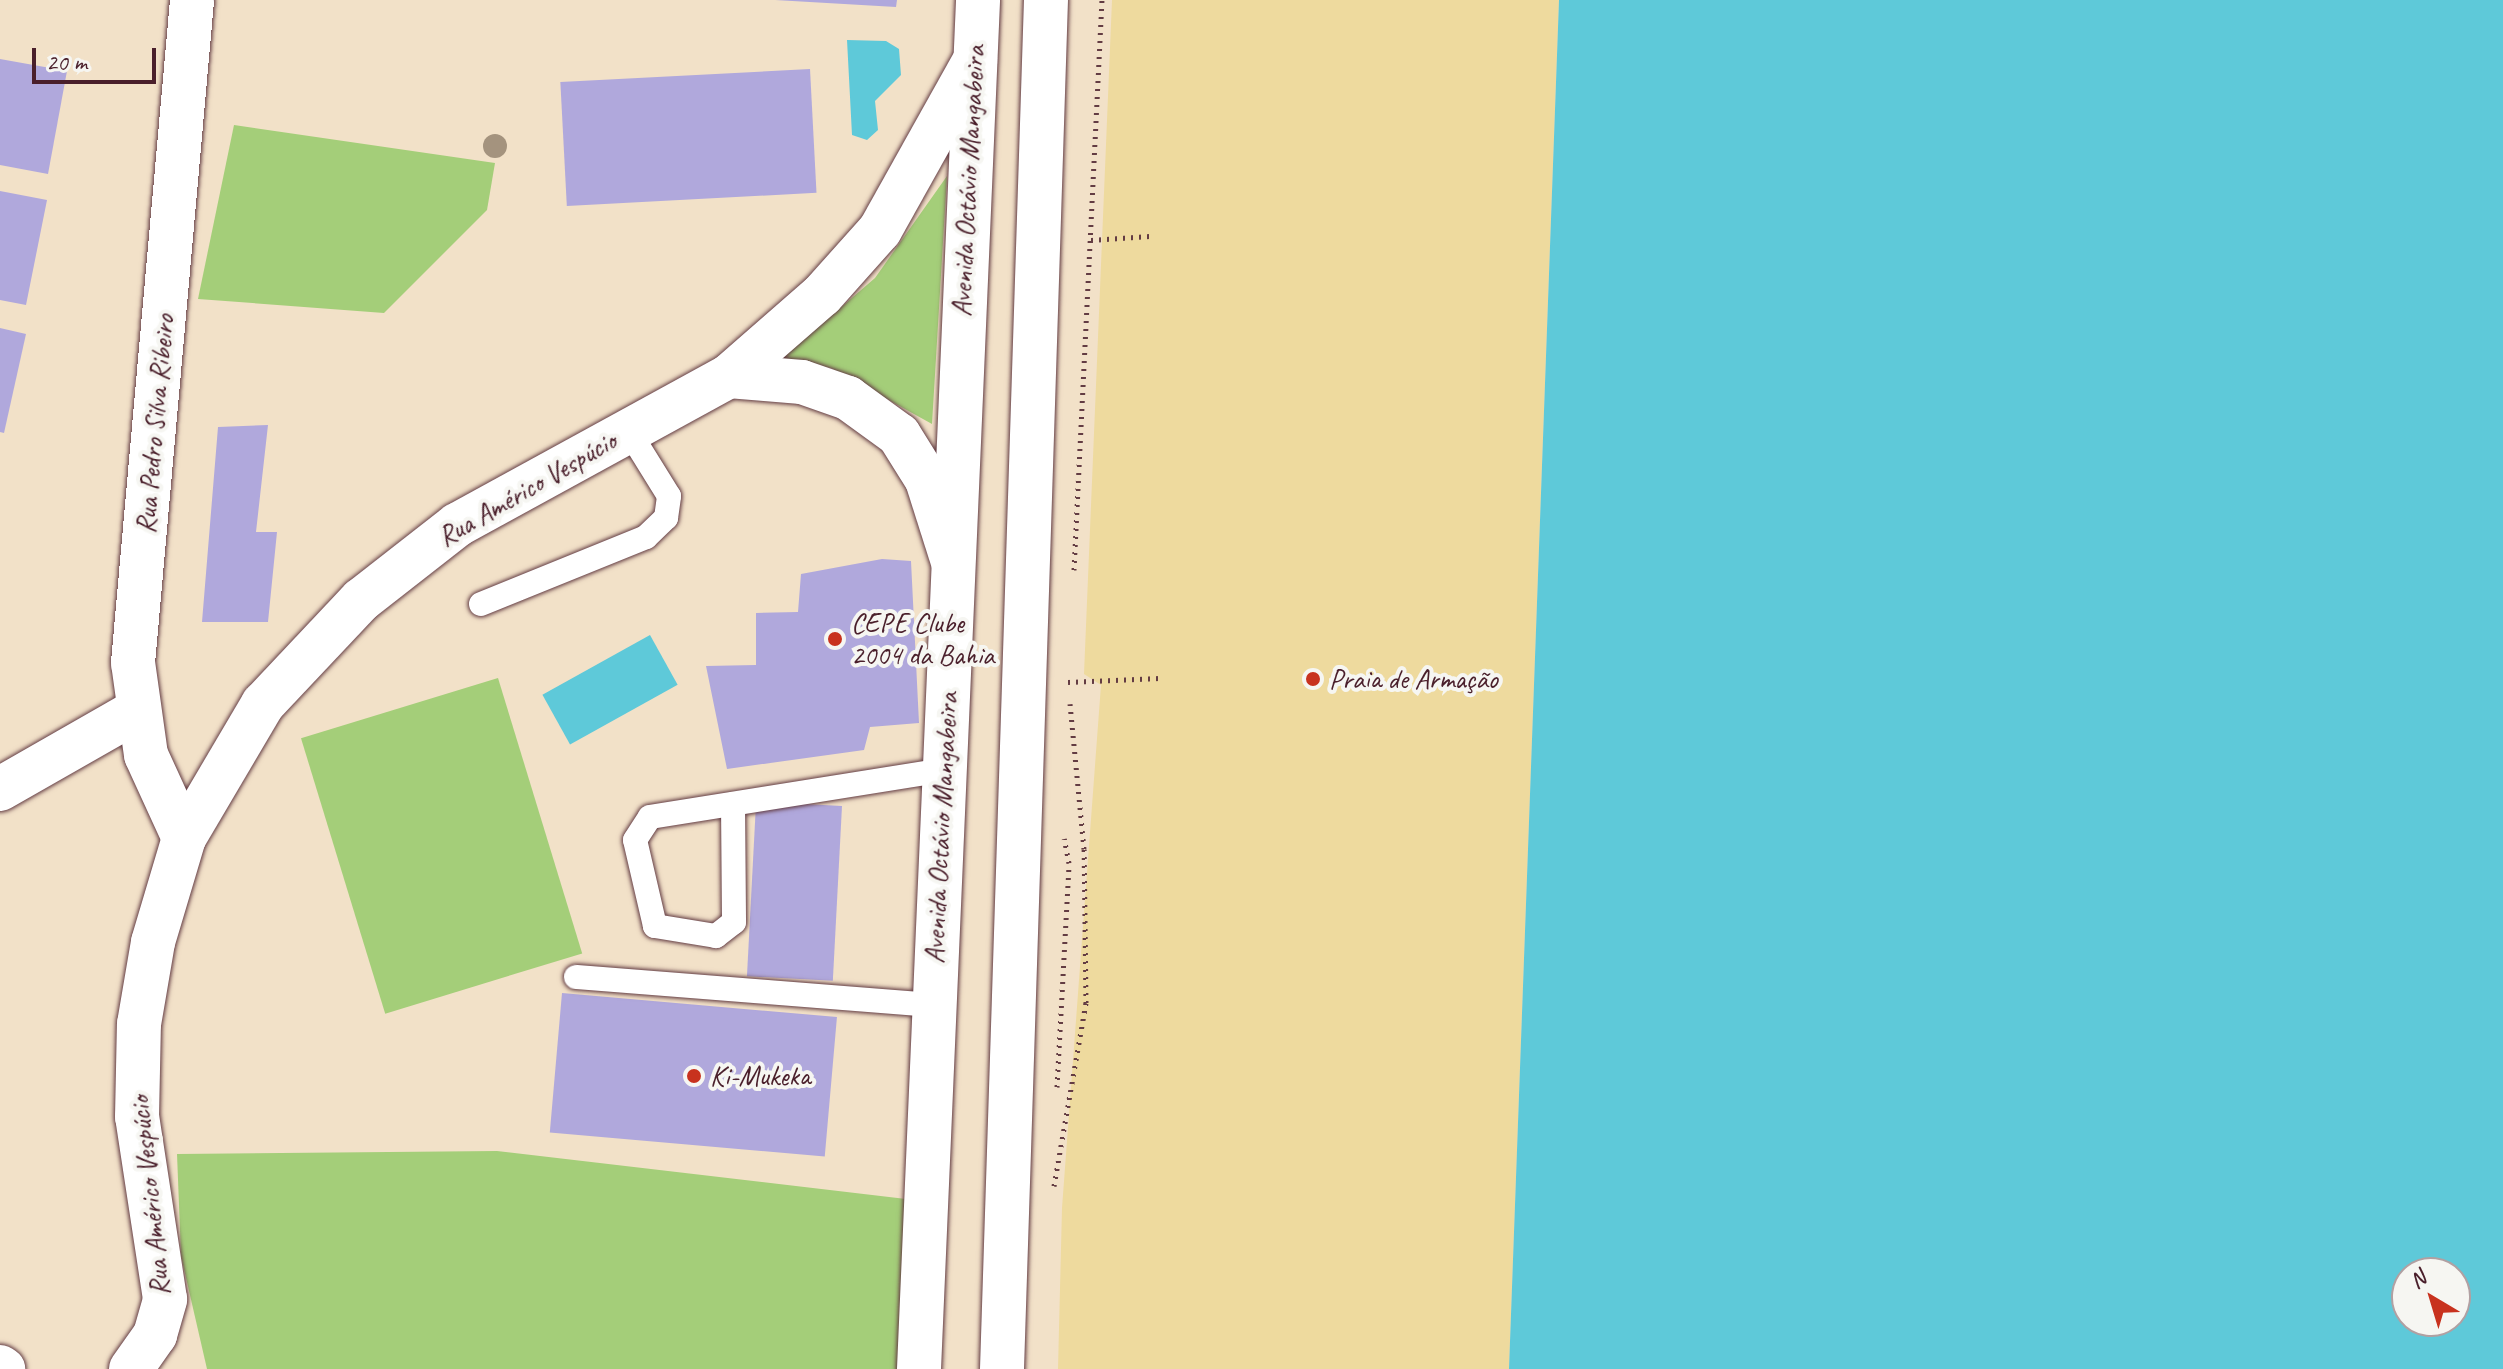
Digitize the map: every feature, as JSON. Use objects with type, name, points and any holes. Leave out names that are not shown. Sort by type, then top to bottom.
[{"type":"street","name":"Rua Pedro Silva Ribeiro","points":[[184,838],[135,712],[192,0]]},
{"type":"street","name":"Avenida Octávio Mangabeira","points":[[919,1369],[942,770],[954,568],[978,0]]},
{"type":"street","points":[[1002,1369],[1046,0]]},
{"type":"street","name":"Rua Américo Vespúcio","points":[[131,1369],[155,1335],[165,1299],[137,1117],[139,1024],[153,942],[184,838],[263,704],[361,600],[457,525],[729,376],[822,295],[880,230],[975,60]]},
{"type":"street","points":[[729,376],[802,382],[848,398],[899,435],[927,480],[954,568]]},
{"type":"street","points":[[0,789],[135,712]]},
{"type":"lane","points":[[481,604],[646,537],[666,518],[669,496],[628,430]]},
{"type":"lane","points":[[733,804],[734,922],[716,936],[655,926],[638,827],[650,817],[942,770]]},
{"type":"lane","points":[[576,977],[933,1005]]},
{"type":"path","points":[[1073,587],[1102,0]]},
{"type":"path","points":[[1091,240],[1150,236]]},
{"type":"path","points":[[1053,1202],[1086,1003],[1084,849],[1069,666]]},
{"type":"path","points":[[1068,682],[1160,678]]},
{"type":"green space","points":[[234,125],[495,163],[487,210],[384,313],[198,299]]},
{"type":"green space","points":[[947,176],[932,424],[831,368],[780,360],[875,278]]},
{"type":"green space","points":[[498,678],[582,953],[385,1014],[301,738]]},
{"type":"green space","points":[[497,1151],[906,1199],[900,1369],[207,1369],[181,1256],[177,1154]]},
{"type":"sand","name":"Praia de Armação","points":[[1112,0],[1559,0],[1509,1369],[1058,1369],[1062,1208],[1101,685],[1084,674]]},
{"type":"water","points":[[1559,0],[2503,0],[2503,1369],[1509,1369]]},
{"type":"water","points":[[847,40],[886,41],[899,49],[901,75],[875,101],[878,130],[867,140],[852,135]]},
{"type":"water","points":[[650,635],[678,685],[570,744],[542,695]]},
{"type":"building","points":[[775,0],[897,0],[896,7]]},
{"type":"building","points":[[0,59],[67,71],[48,174],[0,165]]},
{"type":"building","points":[[810,69],[816,193],[567,206],[560,82]]},
{"type":"building","points":[[0,191],[47,200],[26,305],[0,300]]},
{"type":"building","points":[[0,328],[26,334],[4,433],[0,432]]},
{"type":"building","points":[[268,425],[256,532],[277,532],[268,622],[202,622],[218,427]]},
{"type":"building","name":"CEPE Clube 2004 da Bahia","points":[[882,559],[911,561],[919,723],[870,727],[864,750],[727,769],[706,666],[756,665],[756,613],[798,612],[801,574]]},
{"type":"building","points":[[756,801],[842,806],[833,981],[747,976]]},
{"type":"building","name":"Ki-Mukeka","points":[[562,993],[837,1017],[825,1157],[550,1132]]},
{"type":"place","name":"CEPE Clube 2004 da Bahia","points":[[835,639]]},
{"type":"place","name":"Praia de Armação","points":[[1313,679]]},
{"type":"place","name":"Ki-Mukeka","points":[[694,1076]]}]
